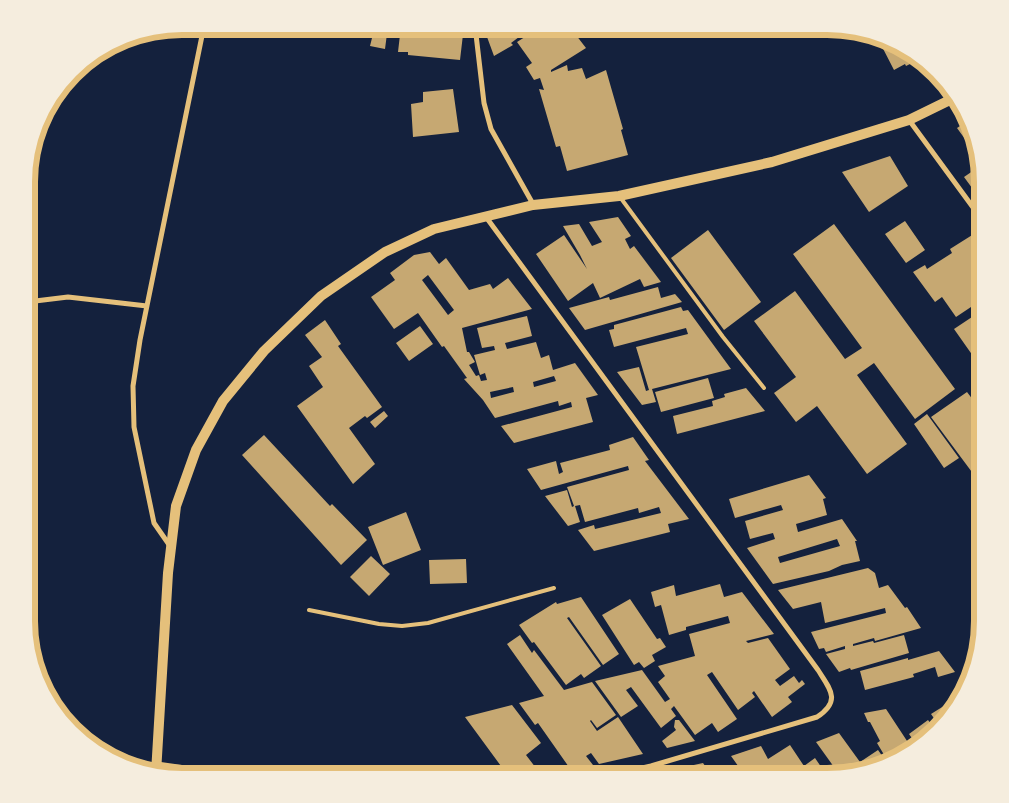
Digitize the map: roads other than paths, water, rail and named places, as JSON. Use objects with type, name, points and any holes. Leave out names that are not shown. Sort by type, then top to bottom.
[{"type":"main road","points":[[156,765],[168,573],[176,506],[196,450],[223,401],[264,351],[321,296],[385,252],[434,229],[533,205],[619,196],[772,162],[909,120],[949,100]]},
{"type":"street","points":[[171,546],[154,524],[134,427],[133,386],[202,35]]},
{"type":"street","points":[[477,35],[480,79],[491,129],[533,205]]},
{"type":"street","points":[[909,120],[974,210]]},
{"type":"street","points":[[486,216],[818,670],[829,688],[832,702],[827,710],[817,717],[642,768]]},
{"type":"street","points":[[35,301],[68,298],[148,306]]},
{"type":"lane","points":[[619,196],[723,337],[764,388]]},
{"type":"lane","points":[[309,610],[379,624],[402,626],[428,623],[554,588]]}]
